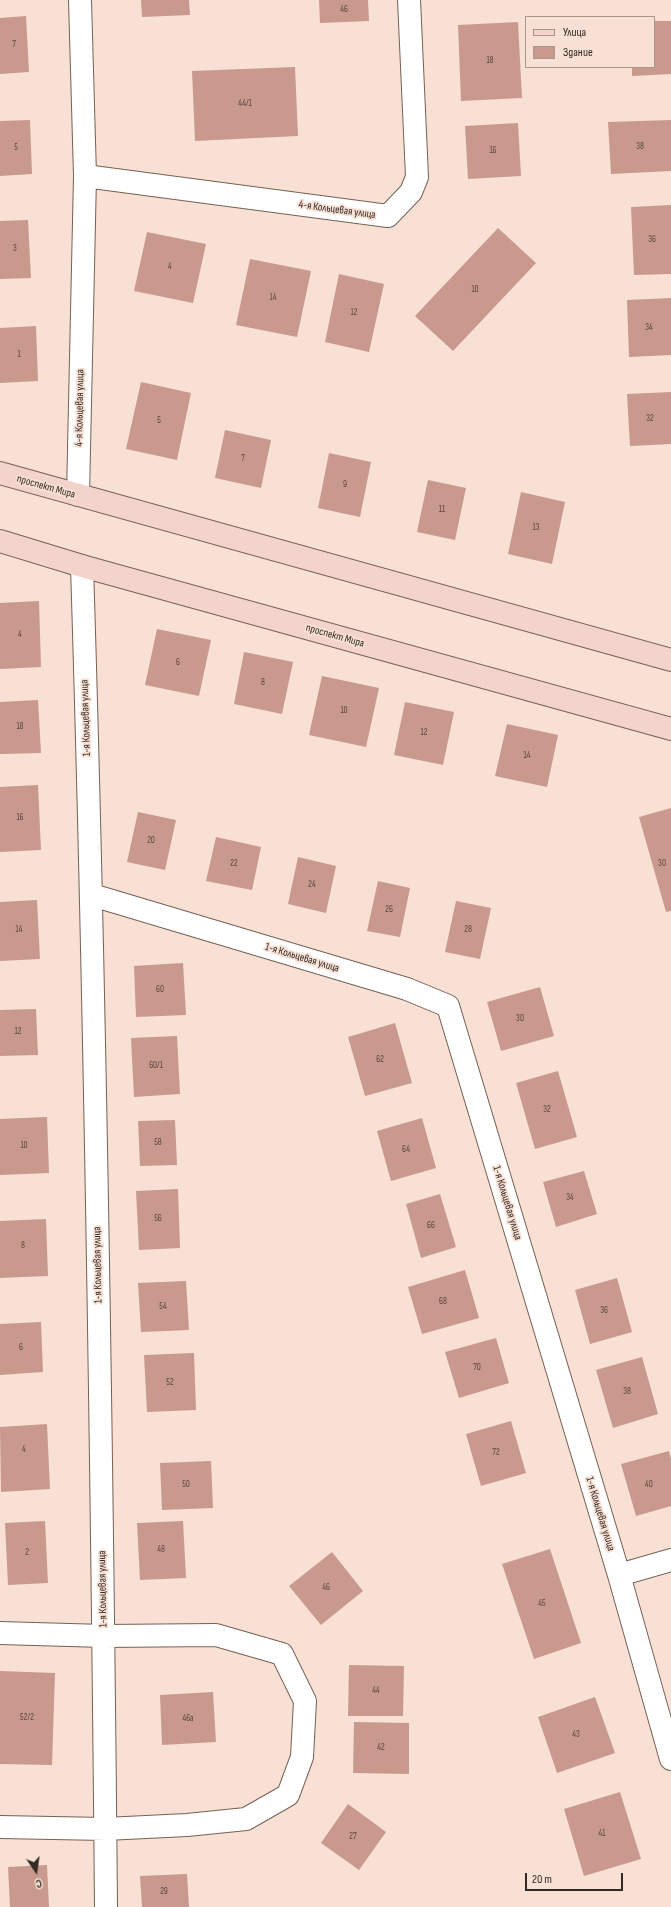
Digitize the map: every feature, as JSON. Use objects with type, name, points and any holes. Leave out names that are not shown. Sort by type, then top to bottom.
[{"type":"main road","name":"проспект Мира","points":[[0,474],[671,660]]},
{"type":"main road","name":"проспект Мира","points":[[0,541],[82,566],[671,729]]},
{"type":"street","name":"4-я Кольцевая улица","points":[[78,495],[85,176],[80,0]]},
{"type":"street","name":"4-я Кольцевая улица","points":[[85,176],[388,216],[410,192],[417,177],[409,0]]},
{"type":"street","name":"1-я Кольцевая улица","points":[[82,566],[92,895],[104,1636],[106,1907]]},
{"type":"street","name":"1-я Кольцевая улица","points":[[92,895],[407,989],[448,1006],[619,1575],[671,1759]]},
{"type":"street","points":[[619,1575],[671,1560]]},
{"type":"street","points":[[0,1633],[104,1636]]},
{"type":"street","name":"1-я Кольцевая улица","points":[[104,1636],[216,1635],[282,1654],[305,1701],[302,1757],[288,1795],[246,1819],[187,1825],[105,1828]]},
{"type":"street","points":[[0,1827],[105,1828]]},
{"type":"building","points":[[141,0],[189,0],[190,15],[142,17]]},
{"type":"building","points":[[319,0],[368,0],[369,21],[320,23]]},
{"type":"building","points":[[26,16],[29,72],[0,74],[0,18]]},
{"type":"building","points":[[655,21],[671,21],[671,74],[632,76],[632,68],[655,68]]},
{"type":"building","points":[[518,22],[522,98],[461,101],[458,25]]},
{"type":"building","points":[[295,67],[298,136],[195,141],[192,71]]},
{"type":"building","points":[[30,120],[32,174],[0,176],[0,121]]},
{"type":"building","points":[[671,120],[671,171],[611,174],[608,122]]},
{"type":"building","points":[[518,123],[521,176],[468,179],[465,126]]},
{"type":"building","points":[[671,205],[671,274],[634,275],[631,207]]},
{"type":"building","points":[[28,220],[31,278],[0,279],[0,221]]},
{"type":"building","points":[[498,228],[536,263],[453,351],[415,316]]},
{"type":"building","points":[[147,232],[206,244],[193,303],[134,291]]},
{"type":"building","points":[[250,259],[311,271],[297,337],[236,325]]},
{"type":"building","points":[[339,274],[384,284],[369,352],[325,342]]},
{"type":"building","points":[[671,298],[671,355],[629,357],[627,300]]},
{"type":"building","points":[[36,326],[38,381],[0,383],[0,328]]},
{"type":"building","points":[[141,382],[191,393],[177,460],[126,449]]},
{"type":"building","points":[[671,392],[671,444],[630,446],[627,394]]},
{"type":"building","points":[[225,430],[271,440],[261,488],[215,478]]},
{"type":"building","points":[[329,453],[371,462],[360,517],[318,508]]},
{"type":"building","points":[[428,480],[466,488],[455,540],[417,532]]},
{"type":"building","points":[[521,492],[565,502],[552,564],[508,554]]},
{"type":"building","points":[[39,601],[41,667],[0,669],[0,603]]},
{"type":"building","points":[[157,629],[211,640],[199,696],[145,685]]},
{"type":"building","points":[[244,652],[293,662],[282,714],[234,704]]},
{"type":"building","points":[[322,676],[379,688],[366,747],[309,735]]},
{"type":"building","points":[[38,700],[41,753],[0,754],[0,702]]},
{"type":"building","points":[[405,702],[454,712],[443,765],[394,755]]},
{"type":"building","points":[[507,724],[558,735],[547,787],[495,776]]},
{"type":"building","points":[[38,785],[41,850],[0,852],[0,787]]},
{"type":"building","points":[[671,808],[671,911],[666,912],[639,817]]},
{"type":"building","points":[[138,812],[176,820],[165,870],[127,862]]},
{"type":"building","points":[[216,837],[261,847],[252,890],[206,881]]},
{"type":"building","points":[[298,857],[336,866],[326,913],[288,904]]},
{"type":"building","points":[[378,881],[410,888],[400,937],[367,931]]},
{"type":"building","points":[[37,900],[40,959],[0,961],[0,902]]},
{"type":"building","points":[[456,901],[491,908],[480,959],[445,952]]},
{"type":"building","points":[[183,963],[186,1015],[136,1017],[134,966]]},
{"type":"building","points":[[540,987],[554,1036],[501,1051],[487,1002]]},
{"type":"building","points":[[36,1009],[38,1055],[0,1056],[0,1010]]},
{"type":"building","points":[[395,1023],[412,1083],[365,1096],[348,1037]]},
{"type":"building","points":[[177,1036],[180,1094],[134,1097],[131,1038]]},
{"type":"building","points":[[558,1071],[577,1137],[535,1149],[516,1083]]},
{"type":"building","points":[[47,1117],[49,1173],[0,1175],[0,1119]]},
{"type":"building","points":[[422,1118],[436,1168],[391,1181],[377,1131]]},
{"type":"building","points":[[175,1120],[177,1165],[140,1166],[138,1121]]},
{"type":"building","points":[[584,1171],[597,1214],[556,1227],[543,1182]]},
{"type":"building","points":[[178,1189],[180,1248],[139,1250],[136,1191]]},
{"type":"building","points":[[440,1194],[456,1247],[421,1258],[406,1204]]},
{"type":"building","points":[[46,1219],[48,1276],[0,1278],[0,1221]]},
{"type":"building","points":[[465,1270],[479,1318],[422,1334],[408,1287]]},
{"type":"building","points":[[617,1278],[632,1332],[590,1344],[575,1290]]},
{"type":"building","points":[[186,1281],[189,1330],[141,1332],[138,1283]]},
{"type":"building","points":[[41,1322],[43,1372],[0,1375],[0,1324]]},
{"type":"building","points":[[496,1338],[509,1383],[459,1398],[445,1352]]},
{"type":"building","points":[[194,1353],[196,1410],[147,1412],[144,1355]]},
{"type":"building","points":[[642,1357],[658,1414],[613,1428],[596,1370]]},
{"type":"building","points":[[511,1421],[526,1473],[481,1486],[466,1434]]},
{"type":"building","points":[[47,1424],[50,1489],[1,1492],[0,1427]]},
{"type":"building","points":[[669,1451],[671,1459],[671,1506],[636,1516],[621,1464]]},
{"type":"building","points":[[211,1461],[213,1508],[162,1510],[160,1463]]},
{"type":"building","points":[[45,1521],[48,1583],[8,1585],[5,1523]]},
{"type":"building","points":[[183,1521],[186,1578],[140,1580],[137,1523]]},
{"type":"building","points":[[550,1549],[581,1643],[534,1659],[502,1564]]},
{"type":"building","points":[[332,1552],[363,1591],[321,1625],[289,1586]]},
{"type":"building","points":[[349,1665],[404,1666],[403,1716],[348,1716]]},
{"type":"building","points":[[0,1671],[55,1673],[52,1765],[0,1764]]},
{"type":"building","points":[[213,1692],[216,1742],[162,1745],[160,1695]]},
{"type":"building","points":[[595,1697],[615,1753],[557,1773],[538,1717]]},
{"type":"building","points":[[354,1722],[409,1723],[409,1774],[353,1773]]},
{"type":"building","points":[[620,1792],[641,1859],[584,1876],[564,1809]]},
{"type":"building","points":[[348,1804],[386,1832],[359,1870],[321,1843]]},
{"type":"building","points":[[47,1865],[49,1907],[10,1907],[8,1867]]},
{"type":"building","points":[[187,1874],[189,1907],[142,1907],[140,1876]]}]
